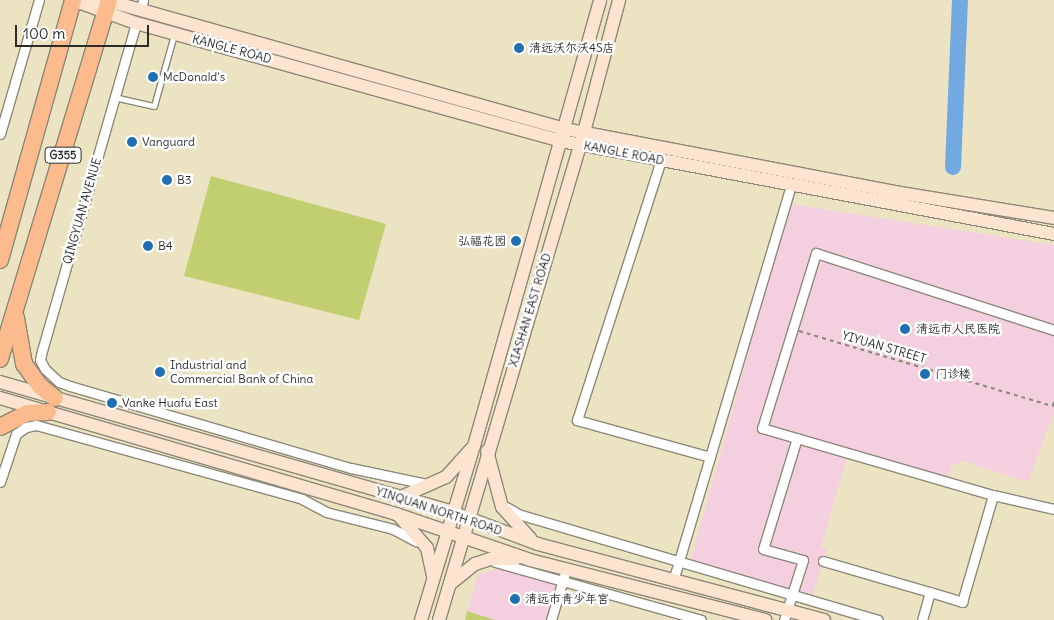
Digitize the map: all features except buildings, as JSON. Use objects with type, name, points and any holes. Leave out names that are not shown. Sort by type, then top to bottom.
[{"type":"highway","name":"G355","points":[[0,260],[73,0]]},
{"type":"highway","name":"G355","points":[[0,360],[108,5]]},
{"type":"highway","points":[[0,427],[28,414],[49,412],[40,386],[24,364],[18,340],[16,309]]},
{"type":"main road","name":"KANGLE ROAD","points":[[73,0],[108,5],[142,5],[563,134]]},
{"type":"main road","name":"XIASHAN EAST ROAD","points":[[421,620],[452,512],[474,446],[600,0]]},
{"type":"main road","name":"XIASHAN EAST ROAD","points":[[439,620],[487,451],[582,138],[619,0]]},
{"type":"main road","name":"KANGLE ROAD","points":[[108,5],[136,23],[563,134],[1054,218]]},
{"type":"main road","name":"KANGLE ROAD","points":[[582,138],[662,160],[1054,234]]},
{"type":"main road","points":[[0,382],[49,412]]},
{"type":"main road","points":[[0,398],[49,412]]},
{"type":"main road","name":"YINQUAN NORTH ROAD","points":[[49,412],[401,497],[468,517],[538,544],[673,580],[786,615],[824,620]]},
{"type":"main road","name":"YINQUAN NORTH ROAD","points":[[49,412],[396,514],[530,560],[564,574],[765,620]]},
{"type":"main road","points":[[401,497],[434,484],[446,477],[474,446]]},
{"type":"main road","points":[[487,451],[498,497],[511,520],[538,544]]},
{"type":"main road","points":[[396,514],[427,548],[434,576]]},
{"type":"main road","points":[[450,584],[475,564],[490,559],[530,560]]},
{"type":"street","points":[[0,134],[39,0]]},
{"type":"street","name":"QINGYUAN AVENUE","points":[[70,386],[52,376],[40,360],[136,23]]},
{"type":"street","points":[[662,160],[577,420],[710,457]]},
{"type":"street","points":[[673,580],[791,184]]},
{"type":"street","points":[[1054,330],[816,253],[762,428],[993,495],[1054,510]]},
{"type":"street","name":"YINQUAN NORTH ROAD","points":[[70,386],[351,468],[418,484],[434,484]]},
{"type":"street","points":[[0,482],[16,434],[49,412],[302,498],[326,512],[393,529],[427,548]]},
{"type":"street","points":[[786,615],[803,560],[763,549],[797,438]]},
{"type":"street","points":[[823,561],[962,602],[993,495]]},
{"type":"street","name":"YINQUAN NORTH ROAD","points":[[498,497],[507,509],[518,514],[878,620]]},
{"type":"street","name":"YINQUAN NORTH ROAD","points":[[475,564],[496,562],[564,574],[701,620]]},
{"type":"street","points":[[551,620],[564,574]]},
{"type":"street","points":[[922,620],[930,592]]},
{"type":"lane","points":[[114,97],[154,106],[174,33]]},
{"type":"path","name":"YIYUAN STREET","points":[[792,329],[1052,406],[1054,401]]},
{"type":"shaded area","name":"清远市人民医院","points":[[790,204],[1054,245],[1054,412],[1028,482],[963,461],[952,465],[945,486],[847,457],[821,547],[827,549],[812,597],[690,563]]},
{"type":"shaded area","name":"清远市青少年宫","points":[[499,569],[563,587],[554,620],[465,620],[478,574]]},
{"type":"green space","points":[[211,176],[386,224],[359,320],[184,276]]},
{"type":"green space","points":[[467,611],[495,620],[465,620]]},
{"type":"waterway","points":[[953,167],[960,0]]},
{"type":"place","name":"清远沃尔沃4S店","points":[[519,48]]},
{"type":"place","name":"McDonald's","points":[[153,77]]},
{"type":"place","name":"Vanguard","points":[[132,142]]},
{"type":"place","name":"B3","points":[[167,180]]},
{"type":"place","name":"弘福花园","points":[[516,241]]},
{"type":"place","name":"B4","points":[[148,246]]},
{"type":"place","name":"清远市人民医院","points":[[905,329]]},
{"type":"place","name":"Industrial and Commercial Bank of China","points":[[160,372]]},
{"type":"place","name":"门诊楼","points":[[925,374]]},
{"type":"place","name":"Vanke Huafu East","points":[[112,403]]},
{"type":"place","name":"清远市青少年宫","points":[[515,599]]}]
